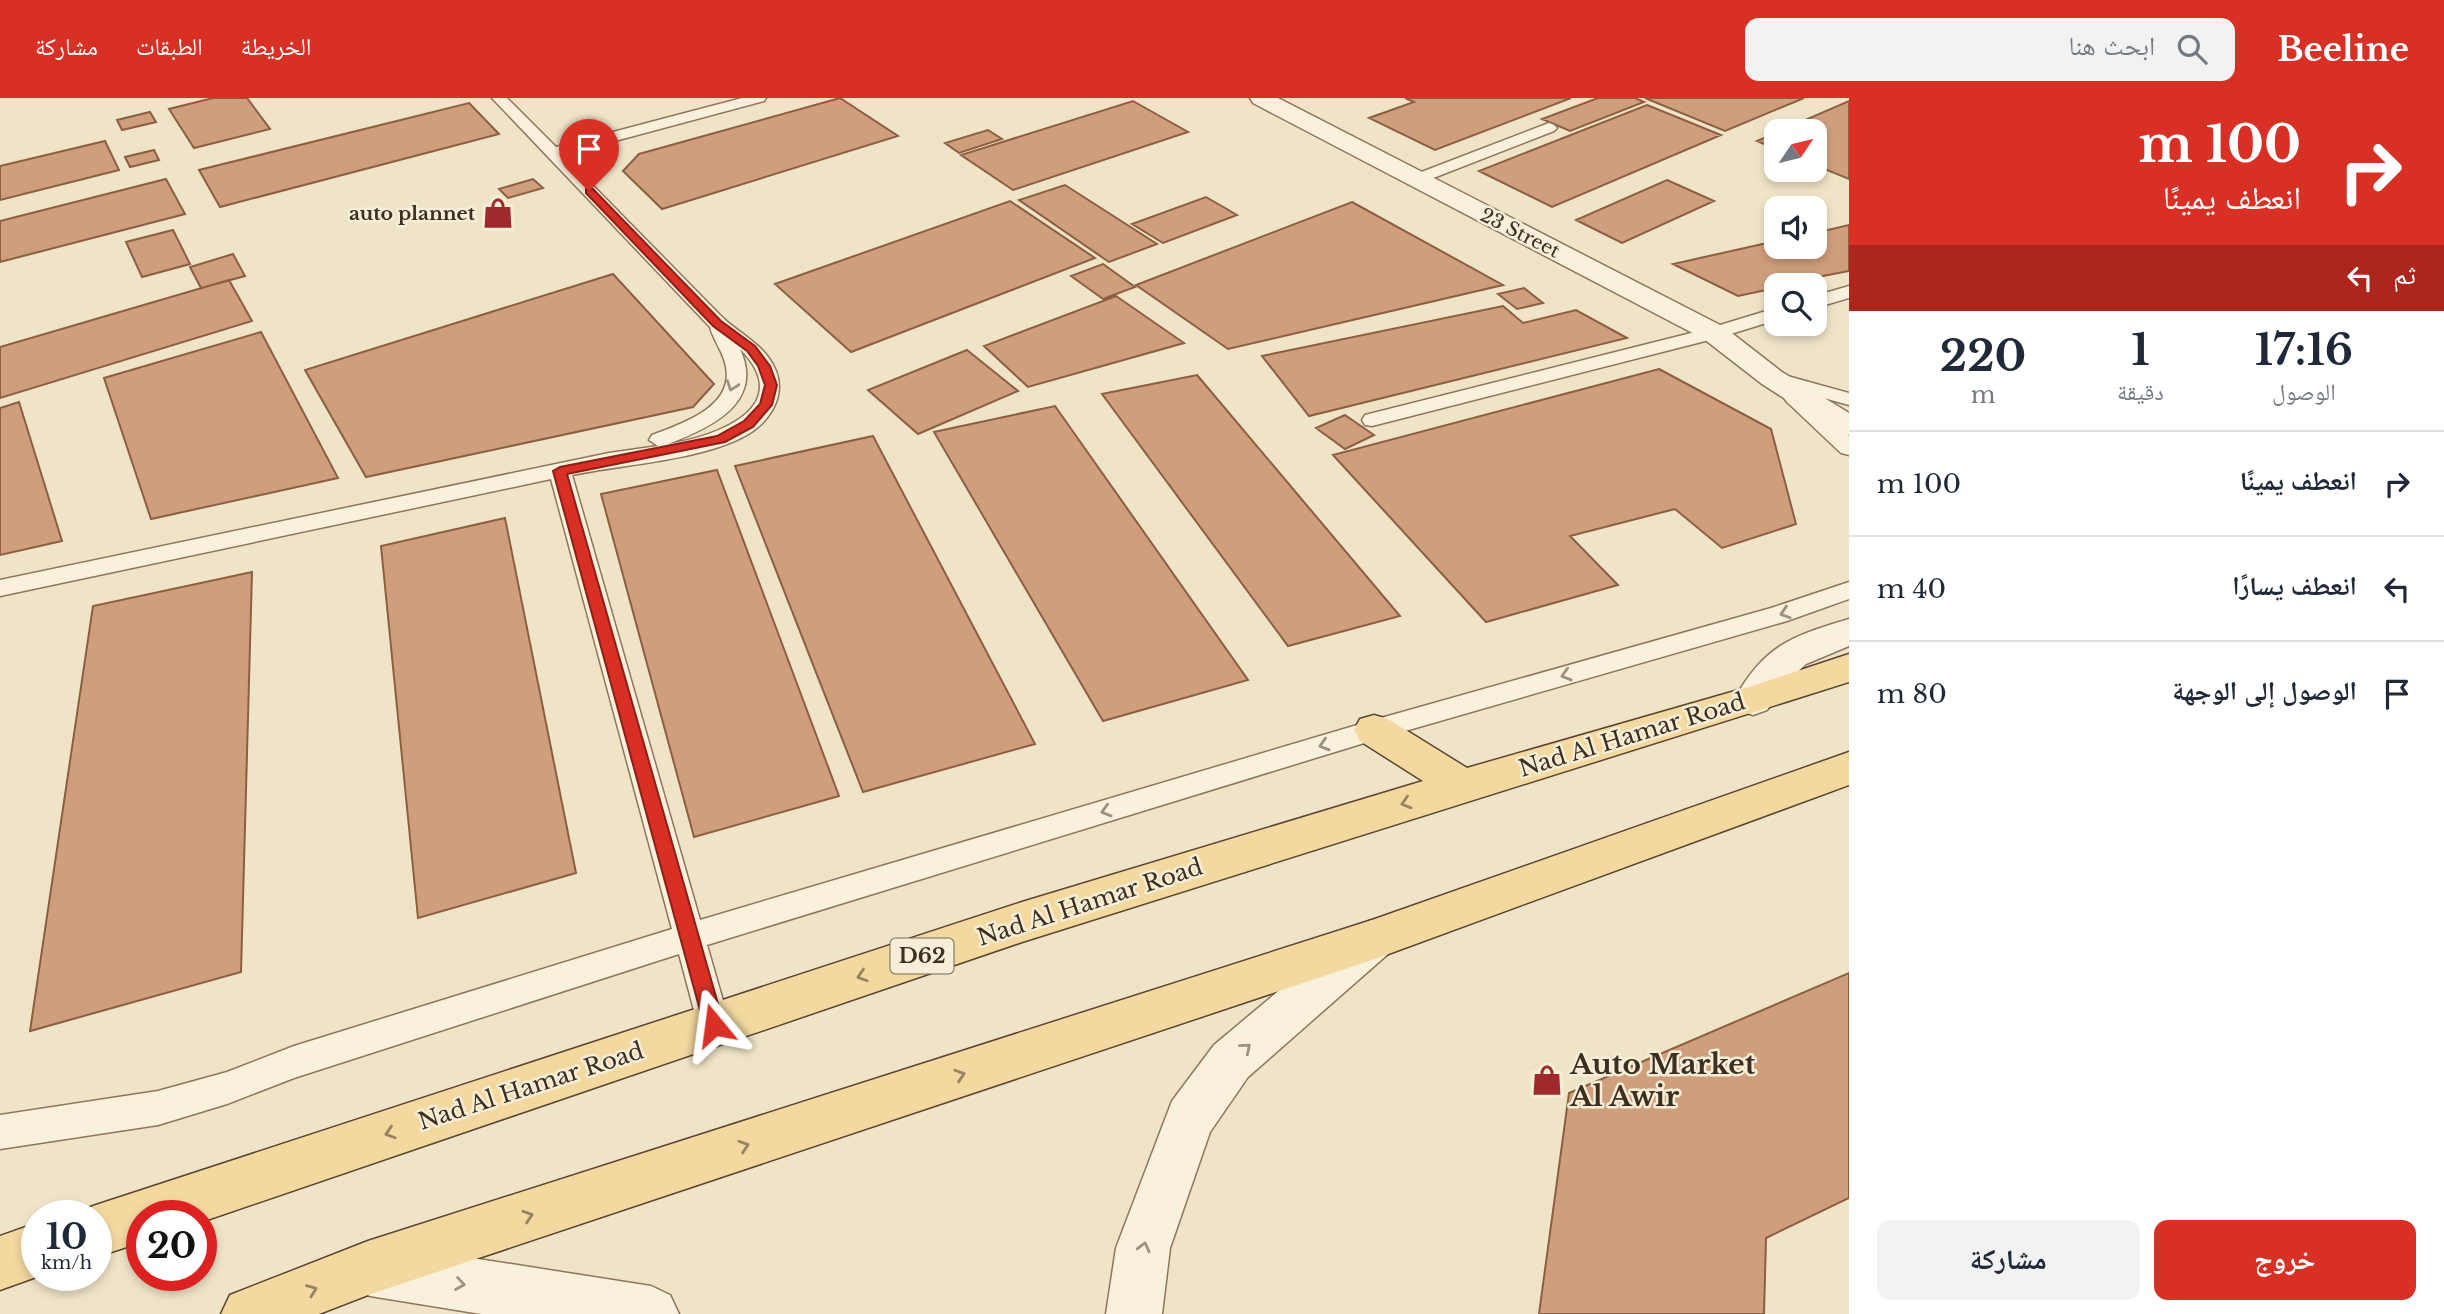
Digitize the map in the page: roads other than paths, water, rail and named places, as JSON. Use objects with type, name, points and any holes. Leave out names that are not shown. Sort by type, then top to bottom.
[{"type":"main road","name":"Nad Al Hamar Road","points":[[112,1226],[1022,922],[1753,700],[1849,668]]},
{"type":"main road","points":[[1374,730],[1463,786]]},
{"type":"main road","points":[[249,1314],[368,1268],[1373,940],[1849,768]]},
{"type":"main road","points":[[0,1263],[21,1256]]},
{"type":"street","name":"23 Street","points":[[1261,98],[1714,333],[1772,378],[1849,426]]},
{"type":"street","name":"23 Street","points":[[1772,378],[1849,411]]},
{"type":"street","points":[[1753,700],[1777,664],[1789,654],[1849,632]]},
{"type":"street","points":[[1134,1314],[1143,1248],[1190,1118],[1231,1061],[1373,940]]},
{"type":"street","points":[[368,1268],[651,1314]]},
{"type":"lane","points":[[0,588],[720,439],[749,424],[766,405],[771,385],[764,366],[751,349],[717,323],[499,98]]},
{"type":"lane","points":[[553,153],[759,98]]},
{"type":"lane","points":[[1417,179],[1549,128]]},
{"type":"lane","points":[[1827,298],[1849,292]]},
{"type":"lane","points":[[1372,420],[1714,333],[1764,318]]},
{"type":"lane","points":[[609,460],[702,422],[726,402],[737,380],[735,359],[717,323]]},
{"type":"lane","points":[[1772,378],[1849,399]]},
{"type":"lane","points":[[1772,378],[1849,448]]},
{"type":"lane","points":[[560,471],[714,1025]]},
{"type":"lane","points":[[0,1132],[158,1108],[227,1088],[294,1062],[689,937],[1374,730],[1778,615],[1849,590]]},
{"type":"place","name":"auto plannet","points":[[498,213]]},
{"type":"place","name":"Auto Market Al Awir","points":[[1547,1080]]}]
